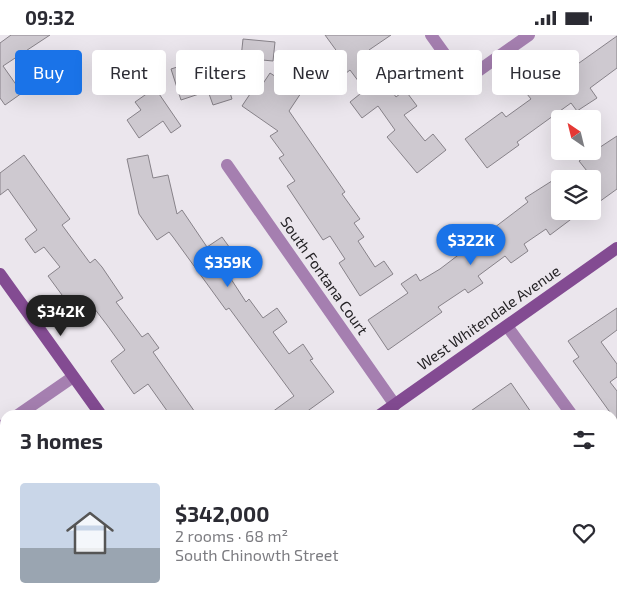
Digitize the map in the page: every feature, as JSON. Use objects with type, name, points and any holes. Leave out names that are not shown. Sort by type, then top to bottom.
[{"type":"street","points":[[431,35],[464,81],[529,35]]},
{"type":"street","name":"South Fontana Court","points":[[227,165],[395,405]]},
{"type":"street","name":"West Whitendale Avenue","points":[[388,410],[617,248]]},
{"type":"street","points":[[0,274],[97,410]]},
{"type":"street","points":[[507,325],[568,410]]},
{"type":"street","points":[[25,410],[73,377]]},
{"type":"building","points":[[11,35],[50,35],[27,50],[15,50],[15,58],[3,66],[15,83],[15,95],[19,95],[5,105],[0,98],[0,43]]},
{"type":"building","points":[[325,35],[391,35],[369,50],[357,50],[357,79],[350,70],[347,72],[347,50],[336,50]]},
{"type":"building","points":[[617,36],[617,68],[590,88],[597,98],[579,110],[576,110],[571,103],[561,110],[551,110],[551,117],[517,142],[519,145],[487,168],[465,139],[502,112],[506,117],[531,99],[528,95],[579,95],[579,63]]},
{"type":"building","points":[[243,39],[275,42],[273,61],[264,60],[264,50],[242,50]]},
{"type":"building","points":[[176,67],[176,84],[171,69]]},
{"type":"building","points":[[270,73],[274,76],[274,95],[300,95],[289,111],[345,192],[342,194],[360,219],[354,223],[364,237],[358,241],[375,267],[384,261],[393,274],[360,296],[339,263],[345,259],[330,236],[323,240],[287,186],[295,181],[279,158],[284,155],[270,136],[278,131],[242,106],[249,95],[264,95],[264,82]]},
{"type":"building","points":[[145,95],[160,95],[181,126],[171,133],[163,121],[139,138],[127,120],[141,110],[135,102]]},
{"type":"building","points":[[179,95],[196,95],[181,100]]},
{"type":"building","points":[[209,95],[231,95],[232,99],[213,105]]},
{"type":"building","points":[[359,95],[395,95],[396,97],[399,95],[409,95],[417,106],[404,115],[425,141],[433,134],[446,150],[417,173],[387,137],[395,130],[378,106],[362,118],[350,102]]},
{"type":"building","points":[[617,136],[617,189],[601,201],[601,170],[586,170],[579,161],[601,160],[601,147]]},
{"type":"building","points":[[24,155],[70,219],[62,225],[90,263],[95,259],[102,267],[123,298],[116,302],[142,337],[148,333],[159,348],[153,352],[194,410],[166,410],[148,384],[134,394],[111,361],[125,350],[94,308],[79,318],[48,276],[60,267],[44,247],[35,253],[25,239],[37,230],[8,189],[0,195],[0,173]]},
{"type":"building","points":[[148,155],[153,178],[168,175],[177,214],[182,210],[207,247],[222,237],[245,269],[231,279],[246,302],[249,299],[263,318],[277,308],[287,322],[273,332],[289,354],[303,344],[313,359],[310,360],[334,392],[309,410],[275,410],[294,396],[229,308],[226,310],[169,232],[157,240],[139,214],[127,159]]},
{"type":"building","points":[[551,182],[551,220],[570,220],[550,235],[546,229],[524,244],[528,251],[511,263],[505,256],[478,276],[483,283],[468,293],[465,289],[438,307],[442,312],[388,350],[368,320],[408,293],[401,284],[416,274],[420,281],[440,269],[528,202],[525,198]]},
{"type":"building","points":[[617,308],[617,330],[601,342],[617,364],[617,377],[610,382],[617,391],[617,410],[608,410],[573,361],[579,357],[568,341]]},
{"type":"building","points":[[511,383],[530,410],[472,410]]}]
